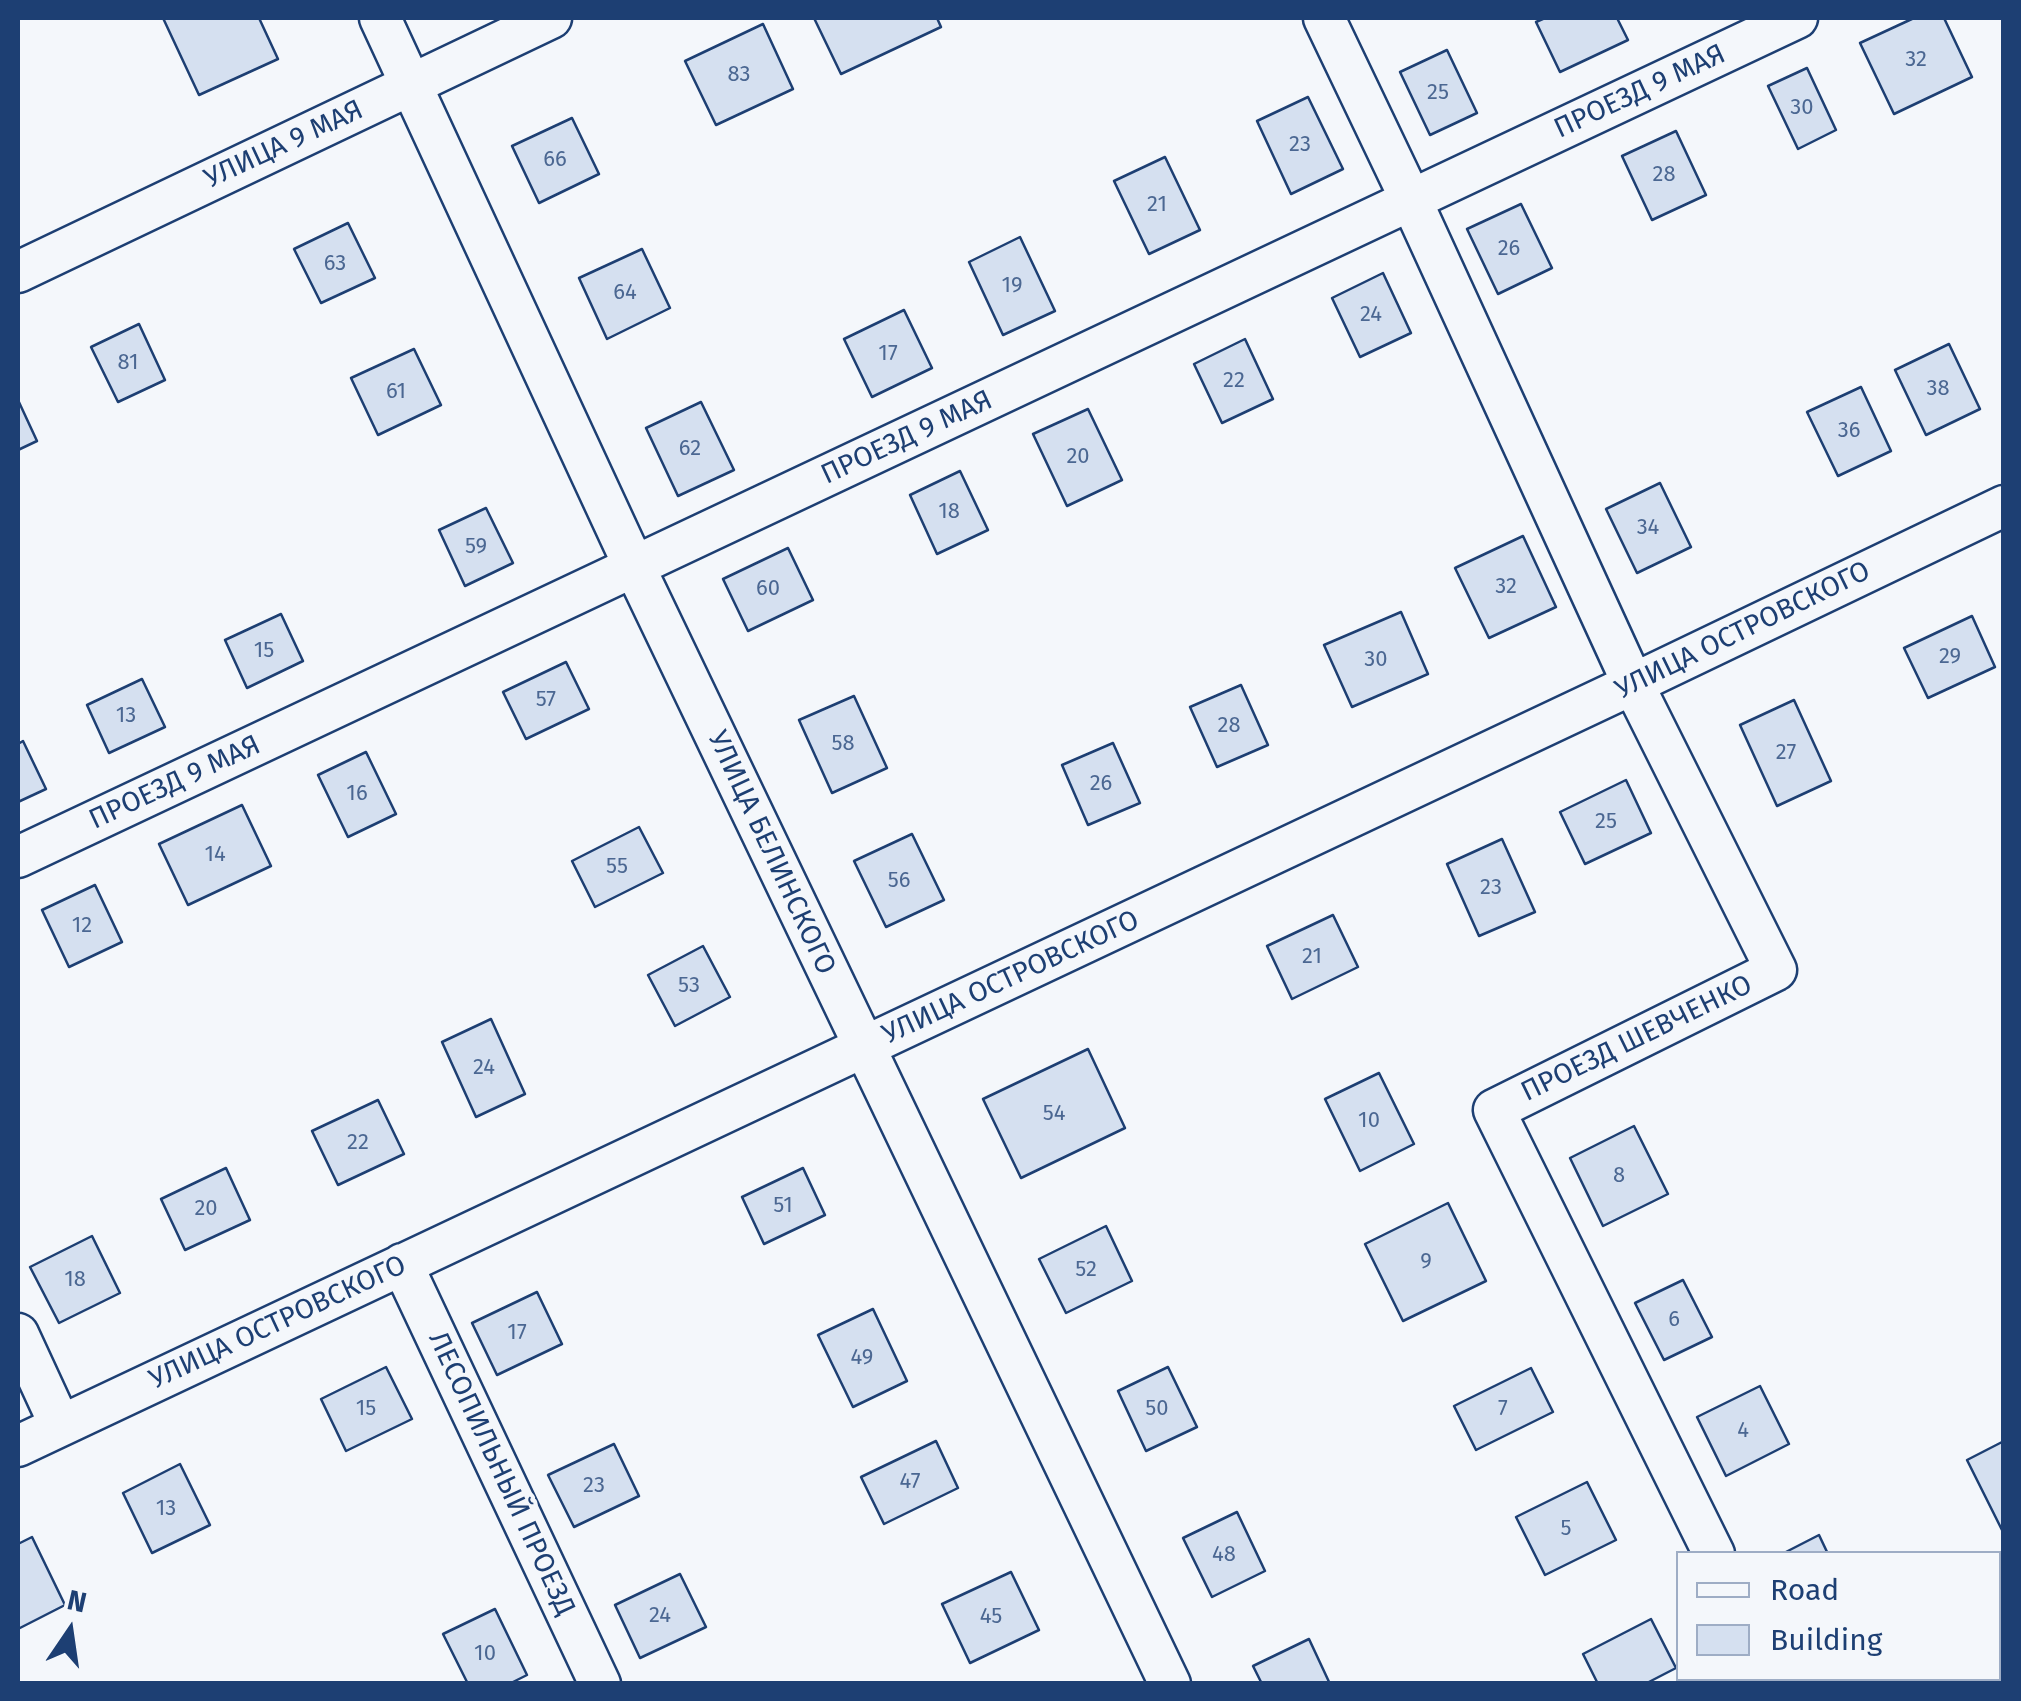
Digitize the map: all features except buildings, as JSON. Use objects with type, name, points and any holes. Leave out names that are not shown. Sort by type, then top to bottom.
[{"type":"street","name":"УЛИЦА БЕЛИНСКОГО","points":[[380,18],[634,566],[1170,1684]]},
{"type":"street","name":"УЛИЦА 9 МАЯ","points":[[18,272],[552,18]]},
{"type":"street","points":[[1324,18],[1634,684]]},
{"type":"street","name":"ПРОЕЗД 9 МАЯ","points":[[18,858],[1797,18]]},
{"type":"street","name":"УЛИЦА ОСТРОВСКОГО","points":[[18,1446],[2004,506]]},
{"type":"street","name":"ПРОЕЗД ШЕВЧЕНКО","points":[[1634,684],[1776,970],[1494,1110],[1713,1551]]},
{"type":"street","name":"ЛЕСОПИЛЬНЫЙ ПРОЕЗД","points":[[402,1264],[600,1684]]},
{"type":"street","points":[[18,1334],[60,1426]]}]
